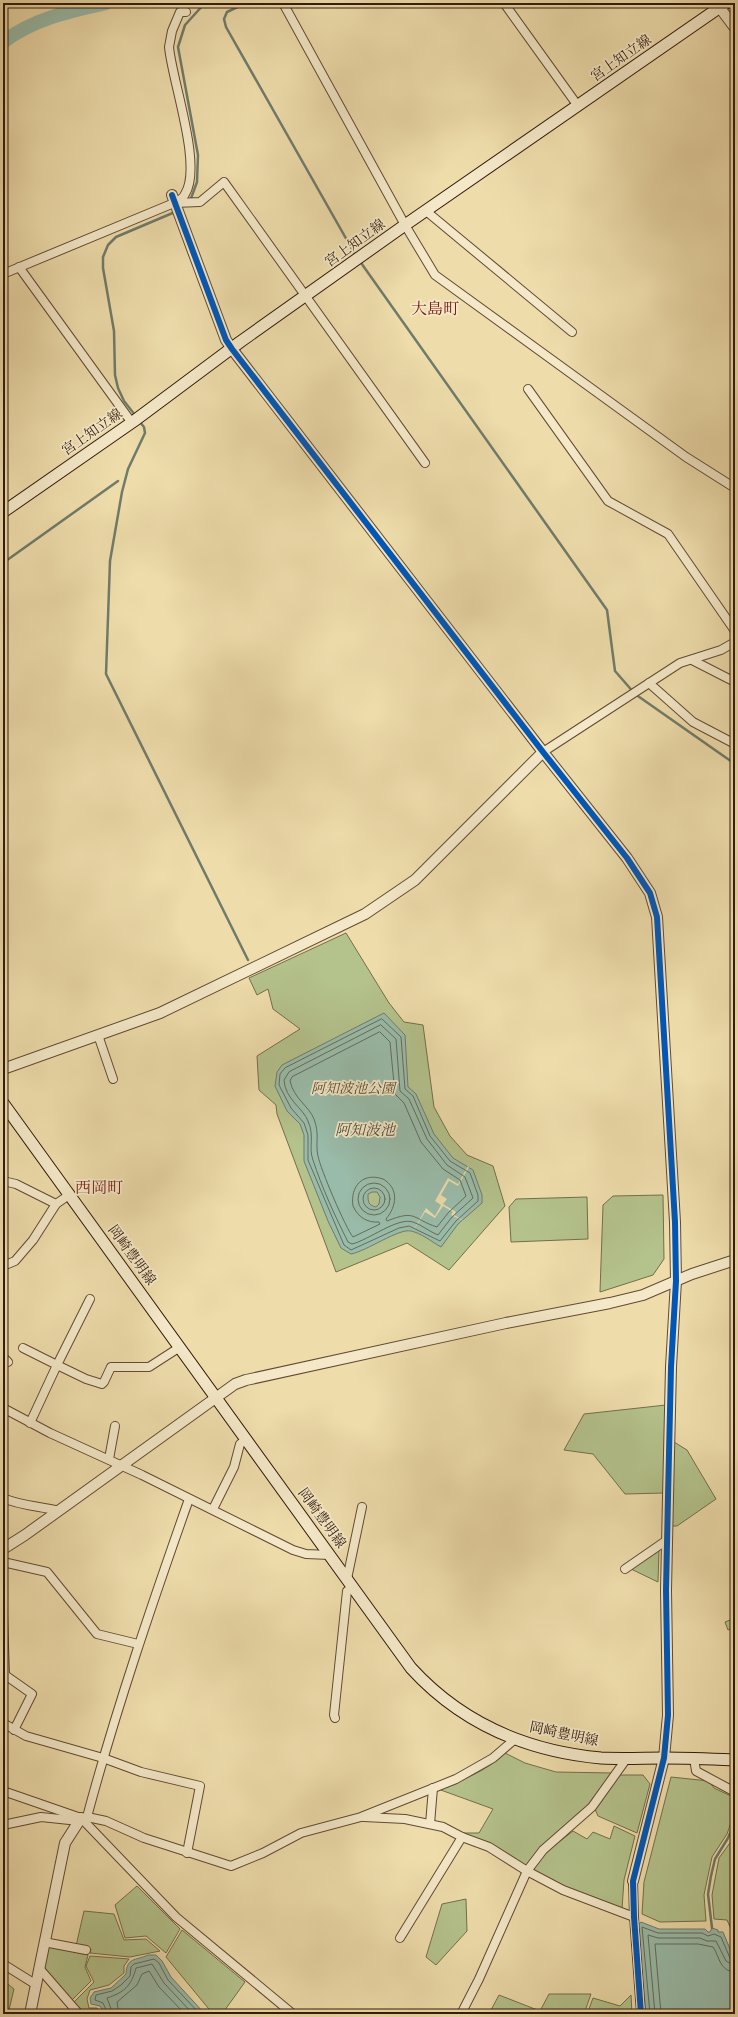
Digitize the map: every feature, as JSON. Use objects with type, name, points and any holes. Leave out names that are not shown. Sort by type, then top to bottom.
[{"type":"main road","name":"宮上知立線","points":[[3,512],[132,423],[405,225],[723,5]]},
{"type":"main road","name":"岡崎豊明線","points":[[3,1103],[411,1668],[424,1682],[450,1705],[470,1718],[515,1739],[548,1749],[571,1754],[627,1758],[694,1758],[735,1760]]},
{"type":"street","points":[[283,3],[405,225],[435,275],[712,475],[735,488]]},
{"type":"street","points":[[504,3],[578,106]]},
{"type":"street","points":[[723,5],[735,28]]},
{"type":"street","points":[[176,205],[187,191],[190,154],[169,47],[172,31],[180,12],[186,12]]},
{"type":"street","points":[[3,274],[176,205],[200,202],[224,182],[425,463]]},
{"type":"street","points":[[176,205],[226,340],[232,349],[543,752],[631,863],[650,893],[657,917],[675,1222],[676,1280],[671,1368],[667,1540],[668,1715],[664,1758],[633,1880],[634,1917],[641,2014]]},
{"type":"street","points":[[426,211],[572,332]]},
{"type":"street","points":[[19,267],[132,423]]},
{"type":"street","points":[[528,389],[608,501],[668,534],[735,631]]},
{"type":"street","points":[[3,1069],[160,1013],[365,914],[386,901],[420,875],[543,752],[680,663],[692,660],[735,642]]},
{"type":"street","points":[[692,660],[735,682]]},
{"type":"street","points":[[649,683],[693,722],[735,744]]},
{"type":"street","points":[[98,1035],[114,1079]]},
{"type":"street","points":[[3,1181],[16,1184],[56,1204]]},
{"type":"street","points":[[3,1266],[15,1261],[34,1240],[56,1204],[70,1195]]},
{"type":"street","points":[[3,1549],[25,1536],[235,1384],[246,1380],[506,1323],[610,1303],[643,1295],[676,1280],[735,1260]]},
{"type":"street","points":[[30,1423],[90,1299]]},
{"type":"street","points":[[23,1348],[86,1379],[102,1384],[111,1368],[149,1367],[180,1347]]},
{"type":"street","points":[[3,1408],[30,1423],[213,1509],[293,1550],[306,1554],[330,1556]]},
{"type":"street","points":[[109,1459],[115,1426]]},
{"type":"street","points":[[213,1509],[234,1467],[240,1444],[247,1439]]},
{"type":"street","points":[[3,1498],[13,1503],[46,1507],[59,1511]]},
{"type":"street","points":[[30,2014],[35,1984],[66,1844],[82,1819],[103,1758],[138,1644],[190,1499]]},
{"type":"street","points":[[335,1718],[334,1715],[347,1591],[350,1583],[362,1508]]},
{"type":"street","points":[[625,1569],[667,1540]]},
{"type":"street","points":[[3,1562],[47,1572],[97,1634],[138,1644]]},
{"type":"street","points":[[3,1616],[5,1675],[32,1694],[14,1730]]},
{"type":"street","points":[[3,1723],[26,1736],[103,1758],[141,1772],[200,1786],[187,1853]]},
{"type":"street","points":[[3,1825],[41,1817],[106,1821],[144,1838],[231,1866],[263,1853],[301,1833],[360,1817],[456,1779],[494,1758],[515,1739]]},
{"type":"street","points":[[461,2014],[490,1955],[527,1871],[543,1850],[592,1807],[627,1758]]},
{"type":"street","points":[[694,1758],[696,1771],[735,1792]]},
{"type":"street","points":[[430,1824],[433,1788]]},
{"type":"street","points":[[3,1791],[82,1819],[176,1917],[293,2014]]},
{"type":"street","points":[[360,1817],[405,1819],[443,1827],[462,1837],[489,1847],[527,1871],[563,1890],[634,1917]]},
{"type":"street","points":[[400,1938],[462,1837]]},
{"type":"street","points":[[44,1942],[86,1950]]},
{"type":"street","points":[[3,1964],[35,1984]]},
{"type":"street","points":[[39,1968],[79,2014]]},
{"type":"green space","name":"阿知波池公園","points":[[346,933],[389,1003],[404,1022],[423,1025],[434,1107],[450,1136],[467,1155],[493,1166],[505,1206],[449,1270],[407,1243],[336,1272],[277,1114],[276,1105],[259,1090],[257,1056],[300,1029],[273,1009],[268,989],[257,995],[249,978]]},
{"type":"green space","points":[[663,1195],[664,1259],[653,1275],[600,1292],[603,1205],[613,1196]]},
{"type":"green space","points":[[587,1197],[588,1239],[511,1242],[509,1207],[516,1199]]},
{"type":"green space","points":[[666,1405],[665,1493],[625,1494],[593,1454],[564,1450],[584,1414]]},
{"type":"green space","points":[[674,1442],[687,1450],[716,1499],[677,1526],[672,1526]]},
{"type":"green space","points":[[659,1550],[658,1582],[631,1569]]},
{"type":"green space","points":[[735,1618],[735,1627],[728,1630],[725,1622]]},
{"type":"green space","points":[[505,1753],[525,1763],[556,1772],[613,1773],[589,1805],[527,1867],[490,1844],[462,1833],[479,1833],[493,1809],[438,1789],[465,1779],[482,1770]]},
{"type":"green space","points":[[620,1775],[643,1775],[650,1784],[637,1833],[598,1816],[595,1809]]},
{"type":"green space","points":[[671,1777],[709,1781],[714,1788],[735,1798],[735,1811],[727,1834],[712,1857],[704,1895],[706,1921],[660,1922],[642,1914],[644,1882]]},
{"type":"green space","points":[[614,1826],[635,1836],[624,1880],[622,1909],[565,1887],[533,1870],[545,1853],[573,1831],[587,1839],[593,1832],[610,1839]]},
{"type":"green space","points":[[735,1836],[735,1938],[727,1920],[714,1919],[712,1895],[719,1858]]},
{"type":"green space","points":[[137,1886],[180,1929],[166,1953],[146,1936],[125,1938],[115,1905]]},
{"type":"green space","points":[[466,1899],[467,1931],[436,1965],[426,1957],[442,1904]]},
{"type":"green space","points":[[84,1911],[114,1914],[124,1940],[146,1939],[160,1951],[130,1957],[90,1953],[91,1949],[76,1946]]},
{"type":"green space","points":[[182,1930],[245,1982],[222,2014],[213,2014],[166,1957]]},
{"type":"green space","points":[[47,1946],[88,1955],[85,1967],[91,1981],[72,2000],[42,1967]]},
{"type":"green space","points":[[90,1956],[129,1959],[124,1966],[124,1973],[109,1985],[90,1990],[87,1999],[89,2008],[97,2008],[101,2014],[83,2014],[74,2002],[94,1982],[86,1966]]},
{"type":"green space","points":[[3,1970],[8,1974],[4,1981],[14,1989],[8,2014],[3,2014]]},
{"type":"green space","points":[[549,1994],[591,1994],[584,2014],[499,2014],[491,2010],[499,1995],[540,2011]]},
{"type":"green space","points":[[631,1995],[632,2014],[587,2014],[593,1998],[620,2006]]},
{"type":"water","name":"阿知波池","points":[[384,1013],[405,1035],[408,1087],[416,1094],[434,1134],[453,1158],[473,1170],[482,1195],[482,1203],[458,1224],[441,1247],[419,1234],[406,1231],[351,1254],[341,1248],[328,1221],[304,1161],[304,1135],[300,1124],[287,1111],[275,1086],[277,1072],[282,1065]],"holes":[[[377,1192],[380,1197],[379,1204],[376,1207],[369,1203],[368,1194]]]},
{"type":"water","points":[[641,1922],[659,1929],[705,1929],[710,1932],[712,1928],[718,1930],[718,1932],[723,1932],[735,1961],[735,2014],[646,2014],[637,1926]]},
{"type":"water","points":[[148,1955],[156,1955],[162,1961],[171,1977],[205,2014],[105,2014],[100,2006],[91,2004],[90,1998],[94,1992],[111,1988],[126,1974],[128,1965],[132,1960]]},
{"type":"pier","points":[[468,1166],[469,1167],[458,1186],[449,1181],[441,1195],[447,1199],[443,1204],[456,1212],[454,1215],[464,1221],[451,1215],[453,1212],[443,1206],[435,1218],[425,1212],[412,1233],[426,1208],[435,1216],[441,1205],[435,1201],[448,1178],[458,1184]]},
{"type":"waterway","points":[[3,42],[27,27],[52,17],[106,3]]},
{"type":"waterway","points":[[190,201],[197,182],[198,155],[178,47],[185,25],[205,3]]},
{"type":"waterway","points":[[246,3],[227,12],[224,19],[226,27],[356,256]]},
{"type":"waterway","points":[[135,415],[124,401],[118,388],[115,375],[114,331],[103,268],[103,257],[108,245],[116,237],[175,212]]},
{"type":"waterway","points":[[359,260],[607,610],[615,671],[635,694],[735,764]]},
{"type":"waterway","points":[[139,421],[144,427],[145,433],[128,469],[122,492],[110,561],[106,674],[248,960]]},
{"type":"waterway","points":[[3,563],[118,481]]},
{"type":"waterway","points":[[712,1928],[708,1894],[711,1876],[715,1859],[728,1838],[735,1821]]},
{"type":"cycle path","points":[[172,195],[226,340],[232,349],[543,752],[627,858],[650,893],[657,917],[675,1222],[676,1281],[671,1367],[666,1590],[668,1715],[664,1758],[633,1881],[641,2014]]},
{"type":"district","name":"大島町","points":[[435,309]]},
{"type":"district","name":"西岡町","points":[[99,1188]]}]
